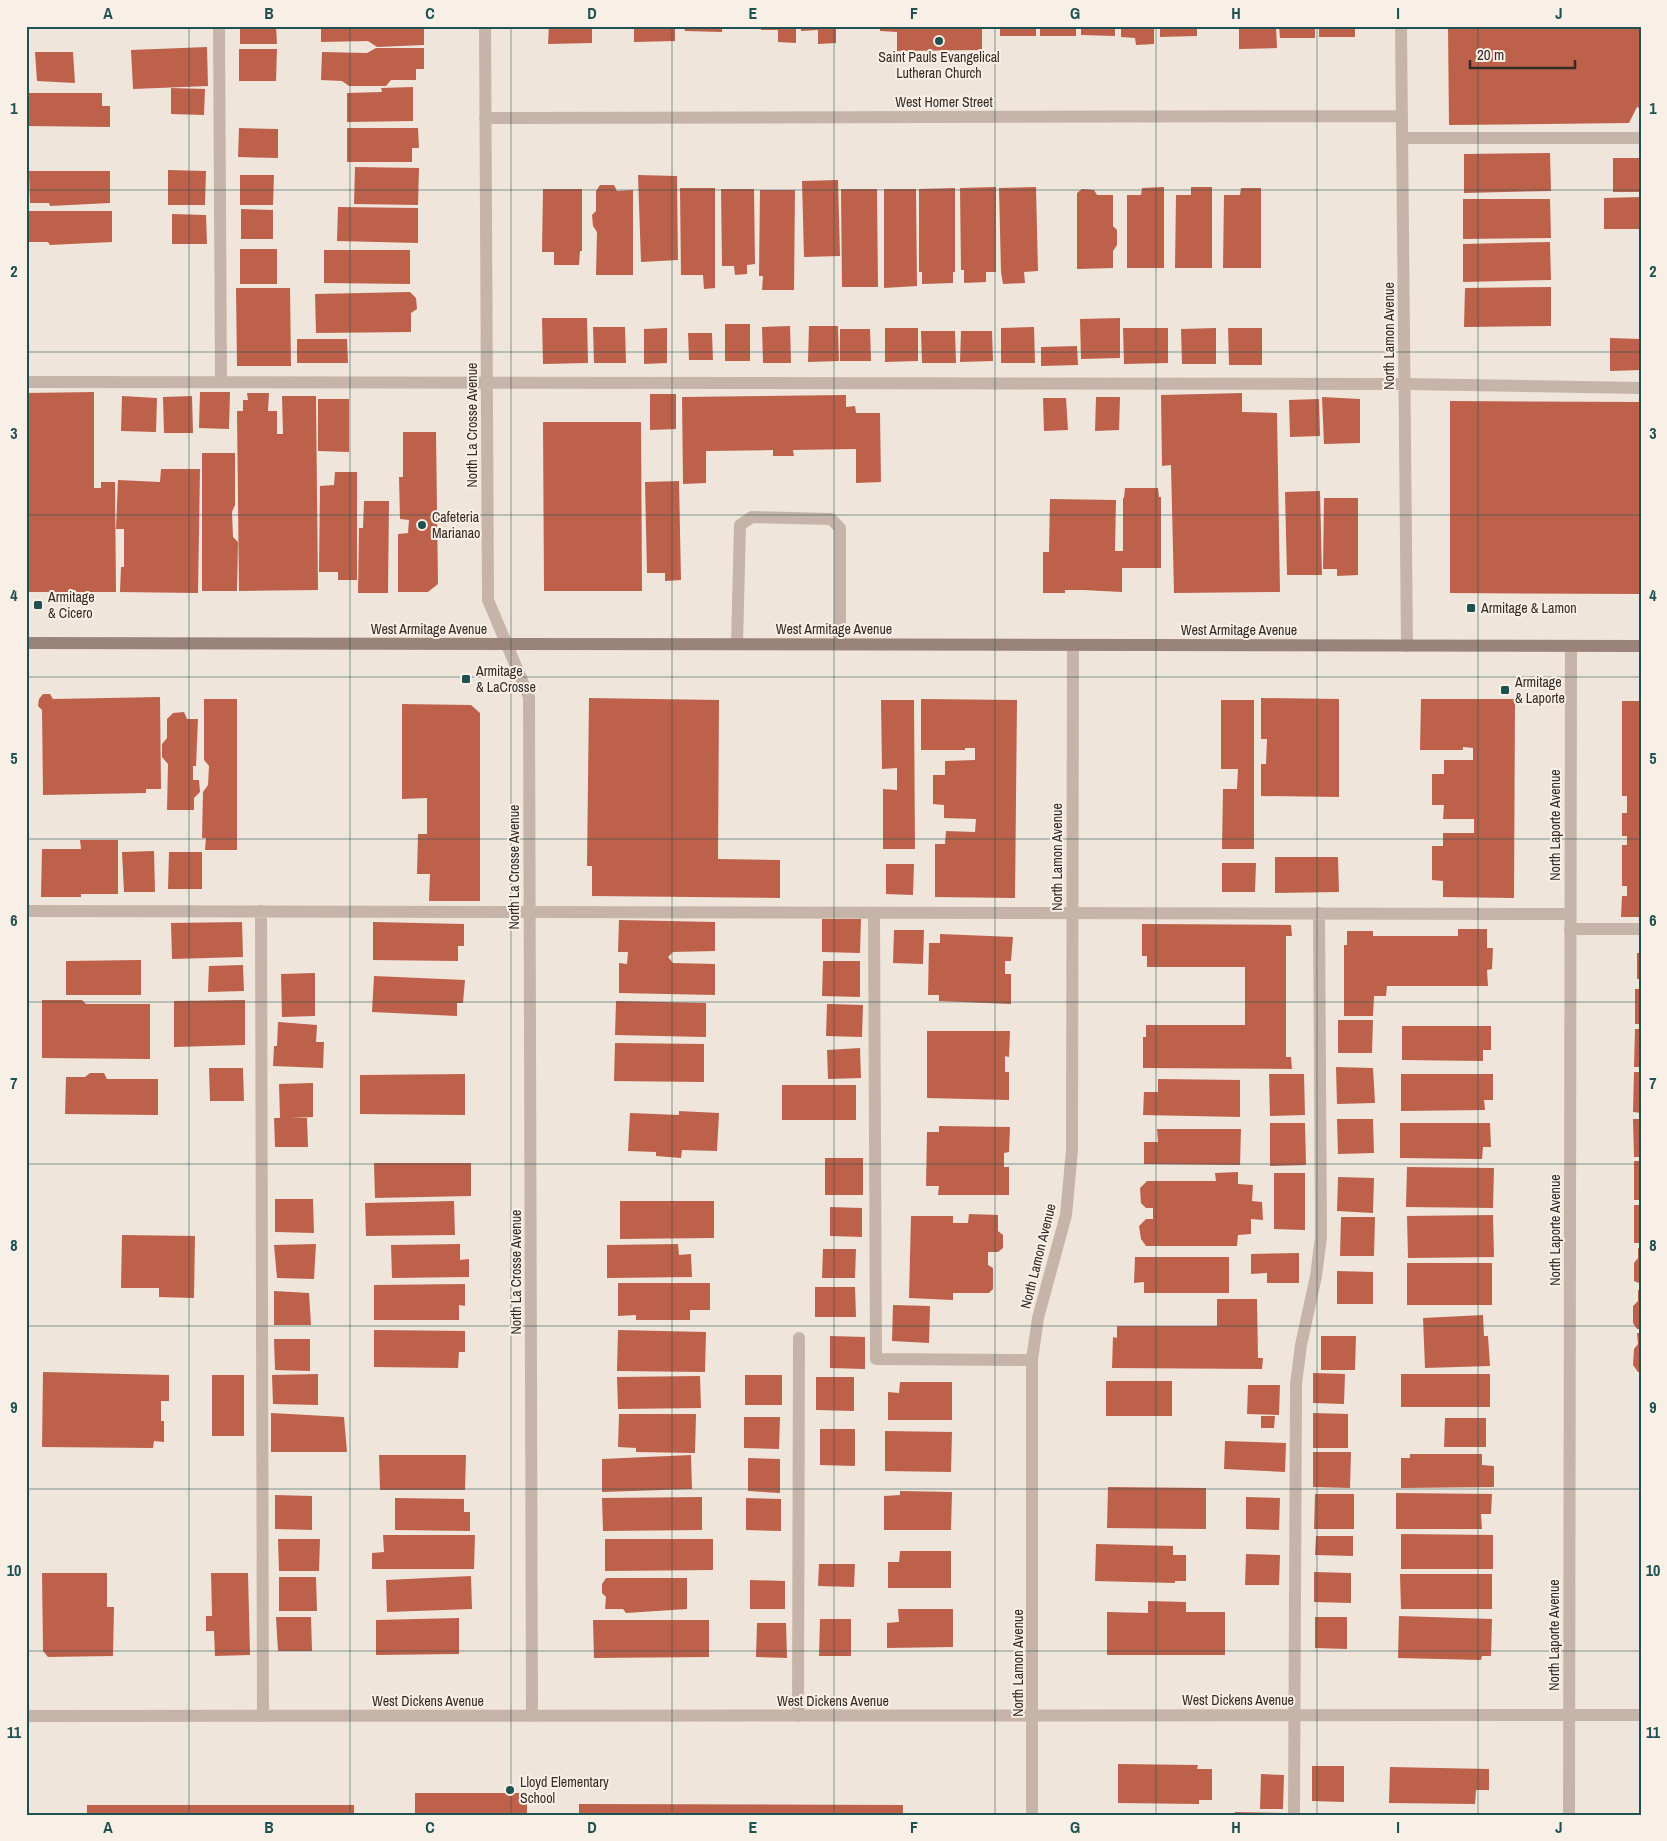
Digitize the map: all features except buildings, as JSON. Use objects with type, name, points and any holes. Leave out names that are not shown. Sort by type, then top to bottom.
[{"type":"main road","name":"West Armitage Avenue","points":[[26,643],[1641,646]]},
{"type":"street","points":[[219,26],[221,382]]},
{"type":"street","name":"North La Crosse Avenue","points":[[485,26],[488,600],[529,697],[532,1716]]},
{"type":"street","name":"North Lamon Avenue","points":[[1401,26],[1407,646]]},
{"type":"street","name":"West Homer Street","points":[[485,118],[1402,116]]},
{"type":"street","points":[[1403,138],[1641,138]]},
{"type":"street","points":[[26,382],[1404,384],[1641,388]]},
{"type":"street","points":[[737,644],[740,525],[752,517],[831,519],[840,528],[840,644]]},
{"type":"street","name":"North Lamon Avenue","points":[[1032,1815],[1032,1360],[1038,1318],[1066,1215],[1072,1150],[1073,645]]},
{"type":"street","name":"North Laporte Avenue","points":[[1569,1815],[1571,646]]},
{"type":"street","points":[[26,911],[1570,914]]},
{"type":"street","points":[[261,911],[263,1716]]},
{"type":"street","points":[[874,912],[876,1359],[1032,1360]]},
{"type":"street","points":[[1294,1815],[1296,1384],[1301,1345],[1316,1276],[1321,1237],[1319,913]]},
{"type":"street","points":[[1570,929],[1641,929]]},
{"type":"street","points":[[798,1716],[799,1338]]},
{"type":"street","name":"West Dickens Avenue","points":[[26,1716],[1641,1715]]},
{"type":"place","name":"Saint Pauls Evangelical Lutheran Church","points":[[939,41]]},
{"type":"place","name":"Cafeteria Marianao","points":[[422,525]]},
{"type":"place","name":"Armitage & Cicero","points":[[38,605]]},
{"type":"place","name":"Armitage & Lamon","points":[[1471,608]]},
{"type":"place","name":"Armitage & LaCrosse","points":[[466,679]]},
{"type":"place","name":"Armitage & Laporte","points":[[1505,690]]},
{"type":"place","name":"Lloyd Elementary School","points":[[510,1790]]}]
